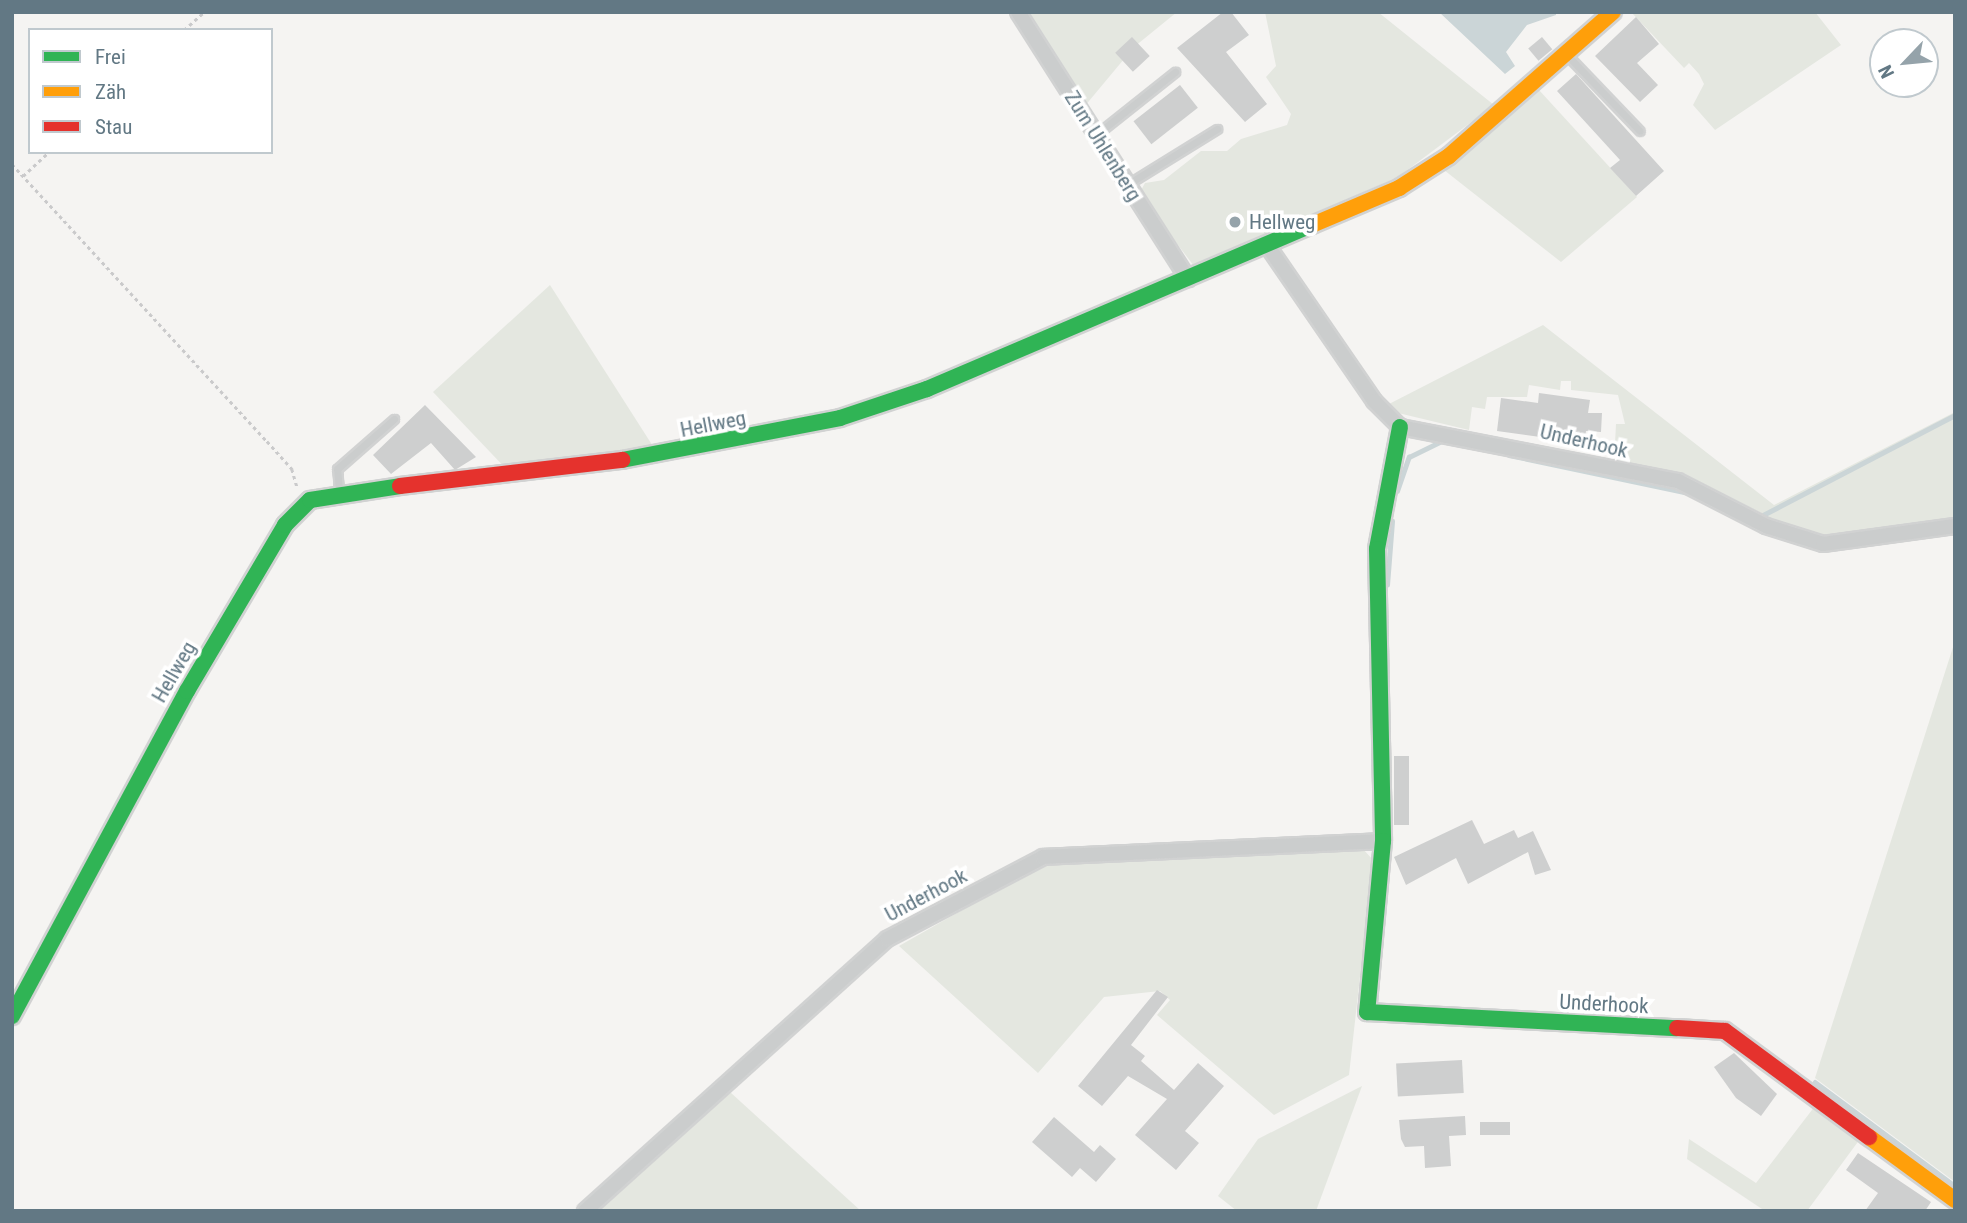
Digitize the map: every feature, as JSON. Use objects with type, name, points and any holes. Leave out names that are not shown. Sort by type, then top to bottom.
[{"type":"street","name":"Zum Uhlenberg","points":[[1018,12],[1188,279]]},
{"type":"street","name":"Hellweg","points":[[12,1016],[187,691],[285,525],[303,507],[340,491],[609,464],[840,418],[983,367],[1188,279],[1269,248],[1399,188],[1449,156],[1613,12]]},
{"type":"street","points":[[1269,248],[1374,401],[1400,427]]},
{"type":"street","name":"Underhook","points":[[1955,526],[1823,544],[1766,526],[1678,481],[1400,427],[1377,549],[1383,841],[1367,1012],[1725,1031],[1955,1200]]},
{"type":"street","name":"Underhook","points":[[585,1211],[887,939],[1043,857],[1383,841]]},
{"type":"lane","points":[[1566,54],[1640,131]]},
{"type":"lane","points":[[1096,135],[1175,72]]},
{"type":"lane","points":[[1128,184],[1217,129]]},
{"type":"lane","points":[[340,491],[337,469],[394,419]]},
{"type":"path","points":[[186,28],[204,12]]},
{"type":"path","points":[[23,176],[47,154]]},
{"type":"path","points":[[12,164],[292,469],[303,507]]},
{"type":"shaded area","points":[[1024,12],[1177,12],[1134,47],[1084,107]]},
{"type":"shaded area","points":[[1265,12],[1378,12],[1494,105],[1398,177],[1194,266],[1139,194],[1145,183],[1164,180],[1201,151],[1227,151],[1241,139],[1287,125],[1291,114],[1266,77],[1276,66]]},
{"type":"shaded area","points":[[1439,12],[1556,12],[1556,15],[1527,25],[1506,52],[1515,66],[1505,74]]},
{"type":"shaded area","points":[[1631,12],[1815,12],[1841,45],[1715,130],[1693,105],[1704,84],[1699,74],[1689,63],[1684,68]]},
{"type":"shaded area","points":[[1539,90],[1637,197],[1561,262],[1444,170]]},
{"type":"shaded area","points":[[550,285],[656,451],[510,473],[433,392]]},
{"type":"shaded area","points":[[1543,325],[1774,505],[1955,412],[1955,517],[1834,537],[1787,526],[1682,473],[1614,463],[1616,424],[1625,424],[1618,395],[1571,390],[1571,381],[1561,381],[1560,390],[1529,385],[1527,397],[1487,397],[1485,409],[1472,407],[1469,430],[1394,412],[1389,404]]},
{"type":"shaded area","points":[[1955,641],[1955,1182],[1815,1078]]},
{"type":"shaded area","points":[[1363,849],[1373,860],[1349,1075],[1274,1115],[1157,1015],[1170,1000],[1160,991],[1104,997],[1038,1073],[899,946],[1045,863]]},
{"type":"shaded area","points":[[1362,1086],[1316,1211],[1237,1211],[1218,1196],[1258,1139]]},
{"type":"shaded area","points":[[730,1092],[861,1211],[597,1211]]},
{"type":"shaded area","points":[[1815,1106],[1860,1139],[1807,1211],[1765,1211],[1687,1159],[1689,1139],[1756,1183]]},
{"type":"building","points":[[1223,12],[1231,12],[1249,35],[1226,52],[1267,104],[1245,122],[1177,48]]},
{"type":"building","points":[[1636,17],[1659,44],[1637,63],[1658,85],[1640,102],[1595,56]]},
{"type":"building","points":[[1132,37],[1150,56],[1133,72],[1115,53]]},
{"type":"building","points":[[1542,37],[1552,49],[1538,61],[1528,49]]},
{"type":"building","points":[[1576,74],[1664,171],[1636,196],[1610,168],[1620,160],[1557,91]]},
{"type":"building","points":[[1180,85],[1198,108],[1151,144],[1134,121]]},
{"type":"building","points":[[1539,393],[1590,400],[1588,413],[1602,413],[1601,432],[1586,431],[1584,443],[1497,431],[1501,398],[1538,403]]},
{"type":"building","points":[[425,405],[476,457],[455,470],[431,443],[391,474],[373,455]]},
{"type":"building","points":[[1394,756],[1409,756],[1409,825],[1394,825]]},
{"type":"building","points":[[1472,820],[1484,844],[1514,830],[1518,838],[1533,831],[1551,870],[1535,875],[1528,852],[1468,884],[1456,858],[1406,885],[1394,857]]},
{"type":"building","points":[[1157,990],[1168,997],[1131,1045],[1145,1056],[1141,1061],[1174,1090],[1198,1063],[1224,1086],[1185,1131],[1199,1143],[1176,1170],[1135,1135],[1167,1099],[1128,1076],[1102,1106],[1078,1086]]},
{"type":"building","points":[[1734,1053],[1777,1094],[1761,1116],[1736,1098],[1714,1067]]},
{"type":"building","points":[[1462,1060],[1464,1093],[1398,1096],[1396,1063]]},
{"type":"building","points":[[1465,1116],[1466,1135],[1449,1136],[1451,1166],[1425,1168],[1424,1146],[1405,1147],[1401,1139],[1399,1120]]},
{"type":"building","points":[[1054,1117],[1094,1152],[1100,1145],[1116,1159],[1096,1182],[1080,1168],[1072,1177],[1032,1142]]},
{"type":"building","points":[[1480,1122],[1510,1122],[1510,1135],[1480,1135]]},
{"type":"building","points":[[1858,1153],[1931,1202],[1925,1211],[1865,1211],[1878,1193],[1846,1170]]},
{"type":"waterway","points":[[1763,515],[1955,415]]},
{"type":"waterway","points":[[1397,491],[1409,457],[1442,441]]},
{"type":"waterway","points":[[1509,455],[1685,492]]},
{"type":"waterway","points":[[1387,585],[1392,521]]},
{"type":"waterway","points":[[1815,1082],[1955,1186]]},
{"type":"traffic: fast","points":[[622,460],[840,418],[927,389],[1312,225]]},
{"type":"traffic: fast","points":[[1400,427],[1377,549],[1383,841],[1367,1012],[1677,1028]]},
{"type":"traffic: fast","points":[[12,1016],[187,691],[285,525],[310,500],[400,486]]},
{"type":"traffic: slow","points":[[1312,225],[1399,188],[1449,156],[1613,12]]},
{"type":"traffic: slow","points":[[1869,1137],[1955,1200]]},
{"type":"traffic: jam","points":[[400,486],[622,460]]},
{"type":"traffic: jam","points":[[1677,1028],[1725,1031],[1869,1137]]},
{"type":"place","name":"Hellweg","points":[[1235,222]]}]
